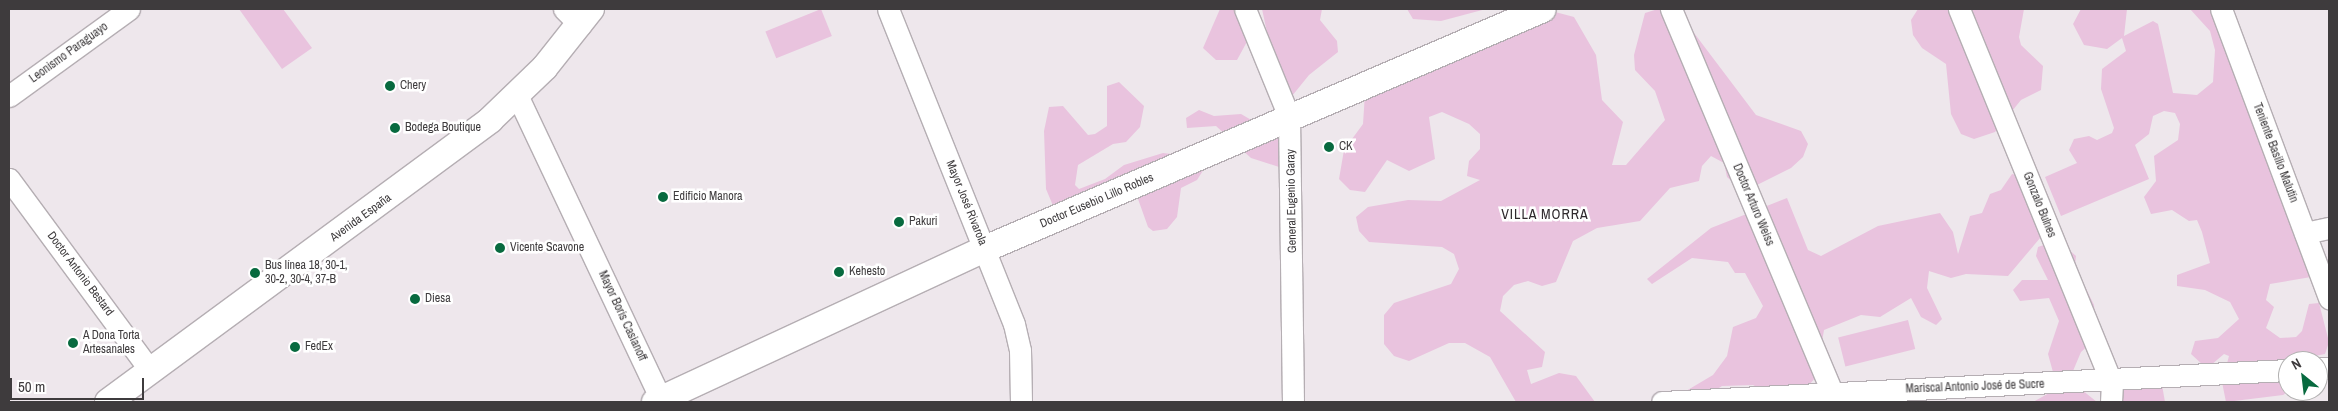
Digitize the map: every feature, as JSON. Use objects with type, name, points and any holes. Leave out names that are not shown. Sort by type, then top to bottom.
[{"type":"main road","name":"Doctor Eusebio Lillo Robles","points":[[660,401],[985,249],[1543,9]]},
{"type":"main road","name":"Avenida España","points":[[108,402],[413,181],[517,94],[578,14]]},
{"type":"street","name":"Leonismo Paraguayo","points":[[9,96],[129,9]]},
{"type":"street","name":"Mayor José Rivarola","points":[[888,9],[1014,324],[1020,350],[1021,402]]},
{"type":"street","name":"General Eugenio Garay","points":[[1245,9],[1289,118],[1293,402]]},
{"type":"street","name":"Doctor Arturo Weiss","points":[[1671,9],[1832,397]]},
{"type":"street","name":"Gonzalo Bulnes","points":[[1959,9],[2111,392]]},
{"type":"street","name":"Teniente Basilio Malutín","points":[[2220,9],[2329,298]]},
{"type":"street","name":"Mayor Boris Casianoff","points":[[517,94],[660,401]]},
{"type":"street","name":"Doctor Antonio Bestard","points":[[9,179],[150,370]]},
{"type":"street","points":[[2305,233],[2329,228]]},
{"type":"street","name":"Mariscal Antonio José de Sucre","points":[[1662,402],[2111,392],[2278,371]]},
{"type":"shaded area","points":[[239,9],[283,9],[312,48],[282,69]]},
{"type":"shaded area","points":[[821,9],[832,36],[776,58],[765,31]]},
{"type":"shaded area","points":[[1220,9],[1253,9],[1249,38],[1237,60],[1216,60],[1203,48]]},
{"type":"shaded area","points":[[1262,9],[1322,9],[1320,20],[1337,41],[1338,52],[1309,75],[1292,96],[1254,60],[1268,37]]},
{"type":"shaded area","points":[[1407,9],[1486,9],[1441,21],[1413,19]]},
{"type":"shaded area","points":[[1544,9],[1574,17],[1596,55],[1602,100],[1623,122],[1612,165],[1626,165],[1665,120],[1655,91],[1635,70],[1634,55],[1645,13],[1658,9],[1685,21],[1756,115],[1801,131],[1808,144],[1803,157],[1791,168],[1753,187],[1738,187],[1727,177],[1724,163],[1711,156],[1702,166],[1699,181],[1670,188],[1640,221],[1597,228],[1573,241],[1556,282],[1542,286],[1528,281],[1514,285],[1503,296],[1500,311],[1545,352],[1542,367],[1527,370],[1531,384],[1559,373],[1576,376],[1595,402],[1516,402],[1490,357],[1465,343],[1449,343],[1409,361],[1394,356],[1384,344],[1384,315],[1394,303],[1451,284],[1459,269],[1454,254],[1442,247],[1369,242],[1359,231],[1356,217],[1368,207],[1408,200],[1441,201],[1480,180],[1467,176],[1469,161],[1480,149],[1480,134],[1469,124],[1442,112],[1429,117],[1435,159],[1409,171],[1387,160],[1365,192],[1350,190],[1339,179],[1344,150],[1363,124],[1365,93]]},
{"type":"shaded area","points":[[1918,9],[2024,9],[2019,37],[2021,45],[2043,66],[2041,90],[2021,100],[1995,132],[1974,139],[1961,134],[1951,114],[1946,64],[1922,48],[1913,35],[1911,20]]},
{"type":"shaded area","points":[[2081,9],[2127,9],[2124,36],[2153,21],[2158,24],[2173,93],[2197,95],[2213,82],[2215,50],[2210,31],[2190,9],[2212,9],[2311,277],[2270,284],[2266,300],[2274,307],[2266,328],[2280,338],[2296,337],[2302,331],[2309,304],[2319,303],[2329,342],[2326,351],[2278,351],[2278,396],[2226,402],[2222,382],[2229,356],[2224,354],[2211,365],[2204,366],[2191,354],[2195,341],[2218,338],[2239,319],[2230,302],[2205,290],[2177,286],[2177,275],[2210,263],[2202,232],[2197,220],[2189,221],[2172,210],[2151,214],[2144,197],[2156,181],[2154,156],[2178,140],[2180,124],[2175,113],[2164,111],[2153,116],[2149,134],[2135,145],[2149,179],[2061,216],[2045,177],[2077,163],[2069,150],[2074,139],[2089,136],[2097,140],[2112,133],[2114,128],[2101,89],[2102,69],[2126,51],[2122,38],[2107,49],[2084,45],[2073,24]]},
{"type":"shaded area","points":[[1119,82],[1144,106],[1140,127],[1126,142],[1113,144],[1078,165],[1075,185],[1079,189],[1105,179],[1124,165],[1163,153],[1188,156],[1204,169],[1197,180],[1181,188],[1177,217],[1167,229],[1153,231],[1148,227],[1138,199],[1054,208],[1046,189],[1044,131],[1049,107],[1063,106],[1088,135],[1095,134],[1107,126],[1107,86]]},
{"type":"shaded area","points":[[1199,110],[1214,116],[1241,114],[1284,139],[1279,167],[1251,158],[1216,126],[1187,128],[1186,118]]},
{"type":"shaded area","points":[[2012,174],[2024,177],[2046,231],[2008,276],[1966,274],[1951,278],[1929,271],[1927,288],[1942,319],[1936,325],[1921,317],[1911,298],[1880,317],[1861,315],[1824,330],[1816,377],[1808,386],[1774,396],[1753,385],[1722,386],[1701,399],[1686,391],[1713,375],[1727,356],[1733,327],[1756,318],[1763,306],[1745,273],[1735,273],[1728,262],[1692,258],[1652,284],[1647,279],[1711,228],[1787,198],[1808,250],[1821,256],[1878,226],[1940,213],[1953,232],[1958,254],[1970,216],[1982,213],[1990,194],[2001,190]]},
{"type":"shaded area","points":[[2058,240],[2076,256],[2075,266],[2094,305],[2096,323],[2091,343],[2081,352],[2073,371],[2082,390],[2097,402],[2033,402],[2051,392],[2056,383],[2048,354],[2059,321],[2049,298],[2020,301],[2013,290],[2022,280],[2048,280],[2036,256],[2038,247]]},
{"type":"shaded area","points":[[1908,320],[1915,349],[1845,367],[1838,337]]},
{"type":"shaded area","points":[[2162,385],[2165,402],[2123,402],[2123,388]]},
{"type":"place","name":"Chery","points":[[390,86]]},
{"type":"place","name":"Bodega Boutique","points":[[395,128]]},
{"type":"place","name":"CK","points":[[1329,147]]},
{"type":"place","name":"Edificio Manora","points":[[663,197]]},
{"type":"place","name":"Pakuri","points":[[899,222]]},
{"type":"place","name":"Vicente Scavone","points":[[500,248]]},
{"type":"place","name":"Kehesto","points":[[839,272]]},
{"type":"place","name":"Bus línea 18, 30-1, 30-2, 30-4, 37-B","points":[[255,273]]},
{"type":"place","name":"Diesa","points":[[415,299]]},
{"type":"place","name":"A Dona Torta Artesanales","points":[[73,343]]},
{"type":"place","name":"FedEx","points":[[295,347]]},
{"type":"district","name":"VILLA MORRA","points":[[1545,214]]}]
